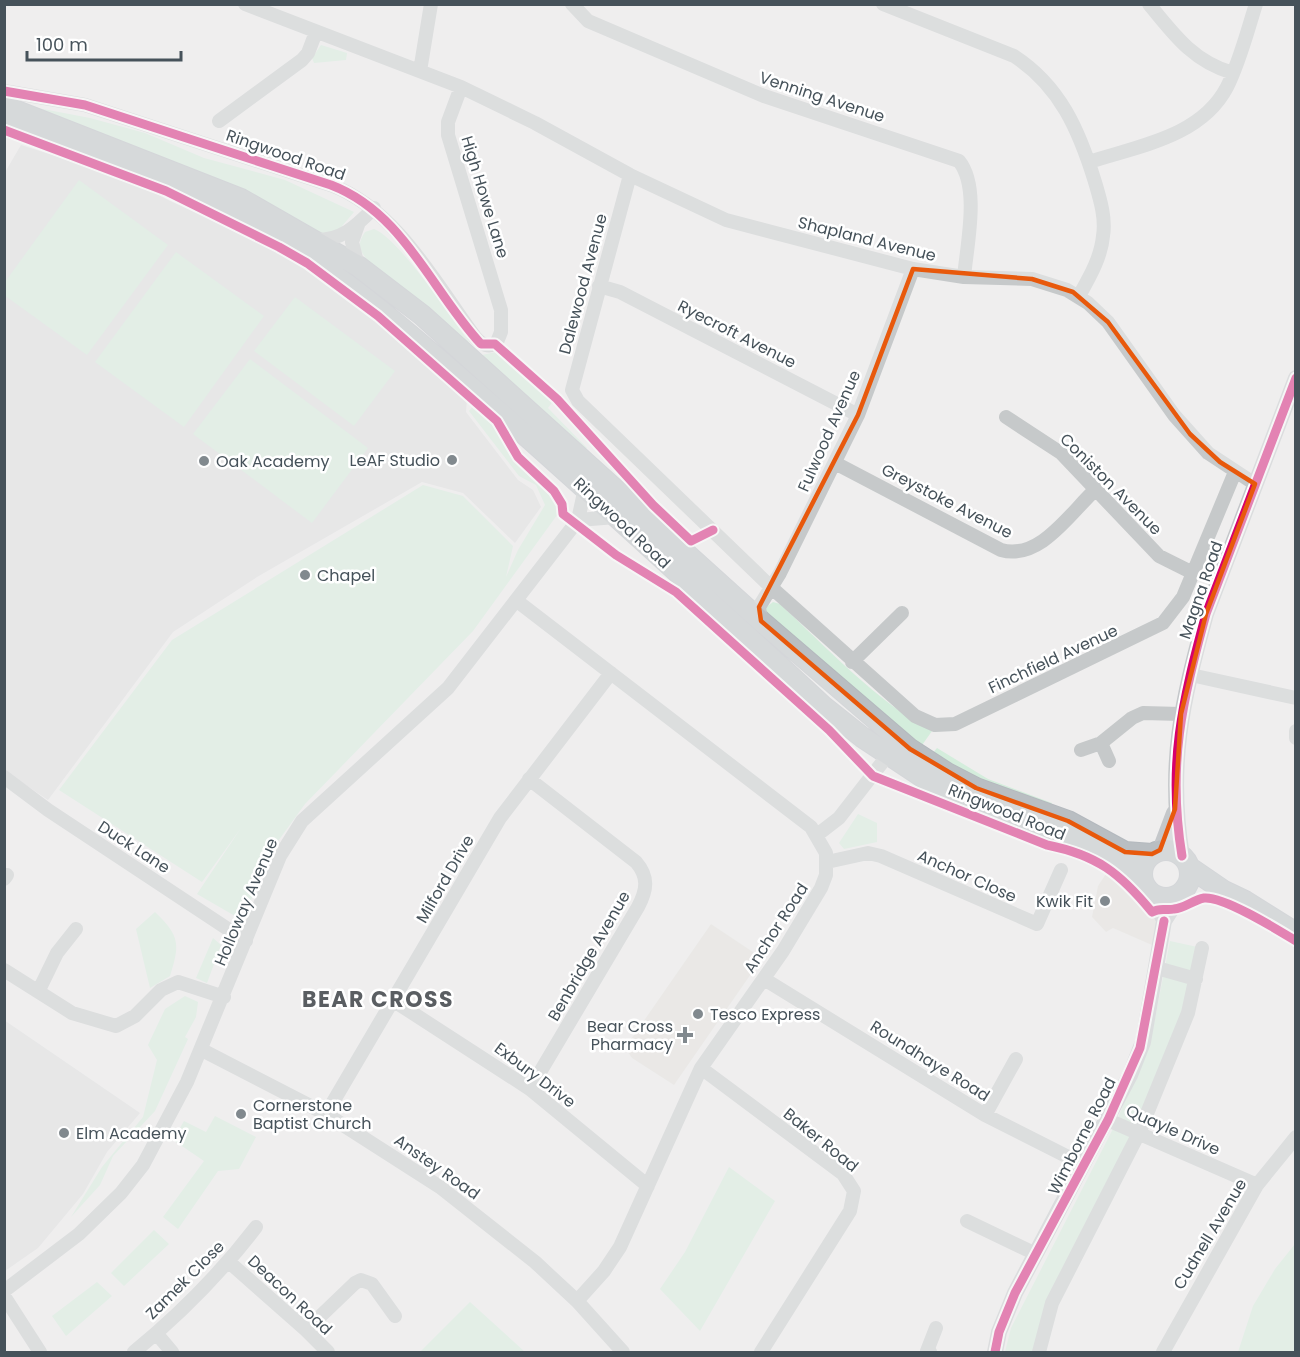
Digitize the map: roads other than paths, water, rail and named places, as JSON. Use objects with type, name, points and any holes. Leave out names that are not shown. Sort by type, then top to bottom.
[{"type":"highway","name":"Ringwood Road","points":[[4,106],[241,199],[358,266],[422,315],[882,727],[947,773],[1016,804],[1068,821],[1125,852],[1156,852]]},
{"type":"highway","name":"Ringwood Road","points":[[4,120],[177,188],[280,239],[336,275],[396,321],[585,488],[823,706],[888,755],[924,778],[965,798],[1081,842],[1142,879]]},
{"type":"highway","points":[[1224,891],[1185,889],[1166,898],[1154,896],[1142,879],[1143,865],[1156,852],[1176,852],[1224,891],[1245,900],[1296,933]]},
{"type":"highway","points":[[1185,889],[1186,861]]},
{"type":"main road","name":"Magna Road","points":[[1186,861],[1175,809],[1175,764],[1181,714],[1206,614],[1296,378]]},
{"type":"main road","name":"Magna Road","points":[[1156,852],[1175,809]]},
{"type":"main road","name":"Wimborne Road","points":[[995,1353],[999,1332],[1036,1254],[1082,1164],[1108,1120],[1143,1042],[1164,921],[1185,889]]},
{"type":"main road","points":[[1154,896],[1164,921]]},
{"type":"street","name":"Shapland Avenue","points":[[245,4],[461,87],[535,123],[630,175],[726,220],[913,269],[964,276],[1032,279],[1056,285],[1079,296],[1108,322],[1190,434],[1208,453],[1255,484]]},
{"type":"street","points":[[420,71],[431,4]]},
{"type":"street","name":"Venning Avenue","points":[[572,4],[588,21],[735,85],[959,161],[966,170],[971,193],[964,276]]},
{"type":"street","points":[[883,4],[996,48],[1030,67],[1056,94],[1067,110],[1089,162],[1102,209],[1103,237],[1094,266],[1079,296]]},
{"type":"street","points":[[1149,4],[1180,42],[1202,61],[1233,73]]},
{"type":"street","points":[[1089,162],[1190,127],[1210,110],[1233,73],[1256,4]]},
{"type":"street","points":[[219,121],[302,60],[308,53],[316,32]]},
{"type":"street","name":"High Howe Lane","points":[[461,87],[448,122],[449,147],[494,283]]},
{"type":"street","name":"Ringwood Road","points":[[4,91],[85,105],[338,188],[374,208],[396,230],[475,337],[481,344],[489,346],[497,342],[501,332],[501,310],[494,283]]},
{"type":"street","name":"Dalewood Avenue","points":[[630,175],[572,390],[578,401],[772,588]]},
{"type":"street","points":[[316,240],[332,240],[359,224],[374,208]]},
{"type":"street","points":[[358,266],[352,242],[359,224]]},
{"type":"street","name":"Fulwood Avenue","points":[[762,600],[772,588],[858,415],[913,269]]},
{"type":"street","name":"Ryecroft Avenue","points":[[599,286],[620,292],[858,415]]},
{"type":"street","name":"Coniston Avenue","points":[[1006,417],[1061,453],[1159,556],[1193,573]]},
{"type":"street","name":"Greystoke Avenue","points":[[835,463],[898,493],[1001,550],[1012,553],[1021,553],[1036,546],[1095,489]]},
{"type":"street","name":"Magna Road","points":[[1183,597],[1235,472]]},
{"type":"street","name":"Holloway Avenue","points":[[4,1291],[64,1246],[121,1193],[142,1165],[202,1050],[280,856],[302,821],[448,688],[578,520],[585,488]]},
{"type":"street","points":[[578,520],[616,517]]},
{"type":"street","points":[[772,588],[852,662],[899,620]]},
{"type":"street","name":"Finchfield Avenue","points":[[852,662],[924,722],[946,726],[955,724],[1149,632],[1171,616],[1183,597]]},
{"type":"street","points":[[517,600],[772,795],[817,835],[827,862]]},
{"type":"street","points":[[741,601],[749,604],[762,600]]},
{"type":"street","points":[[761,621],[759,607],[762,600]]},
{"type":"street","name":"Milford Drive","points":[[326,1114],[500,818],[611,673]]},
{"type":"street","points":[[1191,675],[1296,698]]},
{"type":"street","points":[[1081,750],[1101,742],[1132,718],[1143,713],[1181,714]]},
{"type":"street","points":[[1296,730],[1296,738]]},
{"type":"street","points":[[1101,742],[1109,761]]},
{"type":"street","points":[[817,835],[839,819],[888,755]]},
{"type":"street","name":"Duck Lane","points":[[4,777],[48,810],[246,941]]},
{"type":"street","name":"Benbridge Avenue","points":[[529,779],[636,862],[643,870],[646,887],[638,907],[530,1089]]},
{"type":"street","name":"Anchor Close","points":[[827,862],[868,853],[881,856],[1037,924],[1061,870]]},
{"type":"street","name":"Anchor Road","points":[[577,1301],[604,1271],[621,1247],[701,1068],[764,979],[821,888],[827,862]]},
{"type":"street","points":[[39,990],[57,953],[76,929]]},
{"type":"street","points":[[1039,1353],[1052,1304],[1139,1133],[1188,1013],[1202,948]]},
{"type":"street","points":[[1157,968],[1196,979]]},
{"type":"street","points":[[4,970],[39,990],[72,1013],[116,1026],[135,1016],[161,990],[178,982],[224,997]]},
{"type":"street","name":"Roundhaye Road","points":[[764,979],[985,1115],[1082,1164]]},
{"type":"street","name":"Exbury Drive","points":[[394,1001],[530,1089],[648,1186]]},
{"type":"street","name":"Anstey Road","points":[[202,1050],[326,1114],[440,1187],[535,1262],[577,1301],[623,1353]]},
{"type":"street","points":[[985,1115],[1016,1059]]},
{"type":"street","name":"Baker Road","points":[[701,1068],[845,1176],[854,1191],[850,1211],[761,1353]]},
{"type":"street","name":"Quayle Drive","points":[[1108,1120],[1257,1185]]},
{"type":"street","name":"Cudnell Avenue","points":[[1163,1353],[1257,1185],[1296,1137]]},
{"type":"street","points":[[967,1221],[1036,1254]]},
{"type":"street","name":"Zamek Close","points":[[134,1353],[229,1262],[256,1227]]},
{"type":"street","name":"Deacon Road","points":[[229,1262],[306,1330],[328,1353]]},
{"type":"street","points":[[306,1330],[355,1282],[361,1280],[372,1284],[395,1316]]},
{"type":"street","points":[[4,1296],[40,1353]]},
{"type":"street","points":[[928,1352],[936,1328]]},
{"type":"street","points":[[156,1333],[172,1353]]},
{"type":"place","name":"LeAF Studio","points":[[452,460]]},
{"type":"place","name":"Oak Academy","points":[[204,461]]},
{"type":"place","name":"Chapel","points":[[305,575]]},
{"type":"place","name":"Kwik Fit","points":[[1105,901]]},
{"type":"place","name":"Tesco Express","points":[[698,1014]]},
{"type":"place","name":"Bear Cross Pharmacy","points":[[685,1035]]},
{"type":"place","name":"Cornerstone Baptist Church","points":[[241,1114]]},
{"type":"place","name":"Elm Academy","points":[[64,1133]]},
{"type":"district","name":"BEAR CROSS","points":[[378,999]]}]
